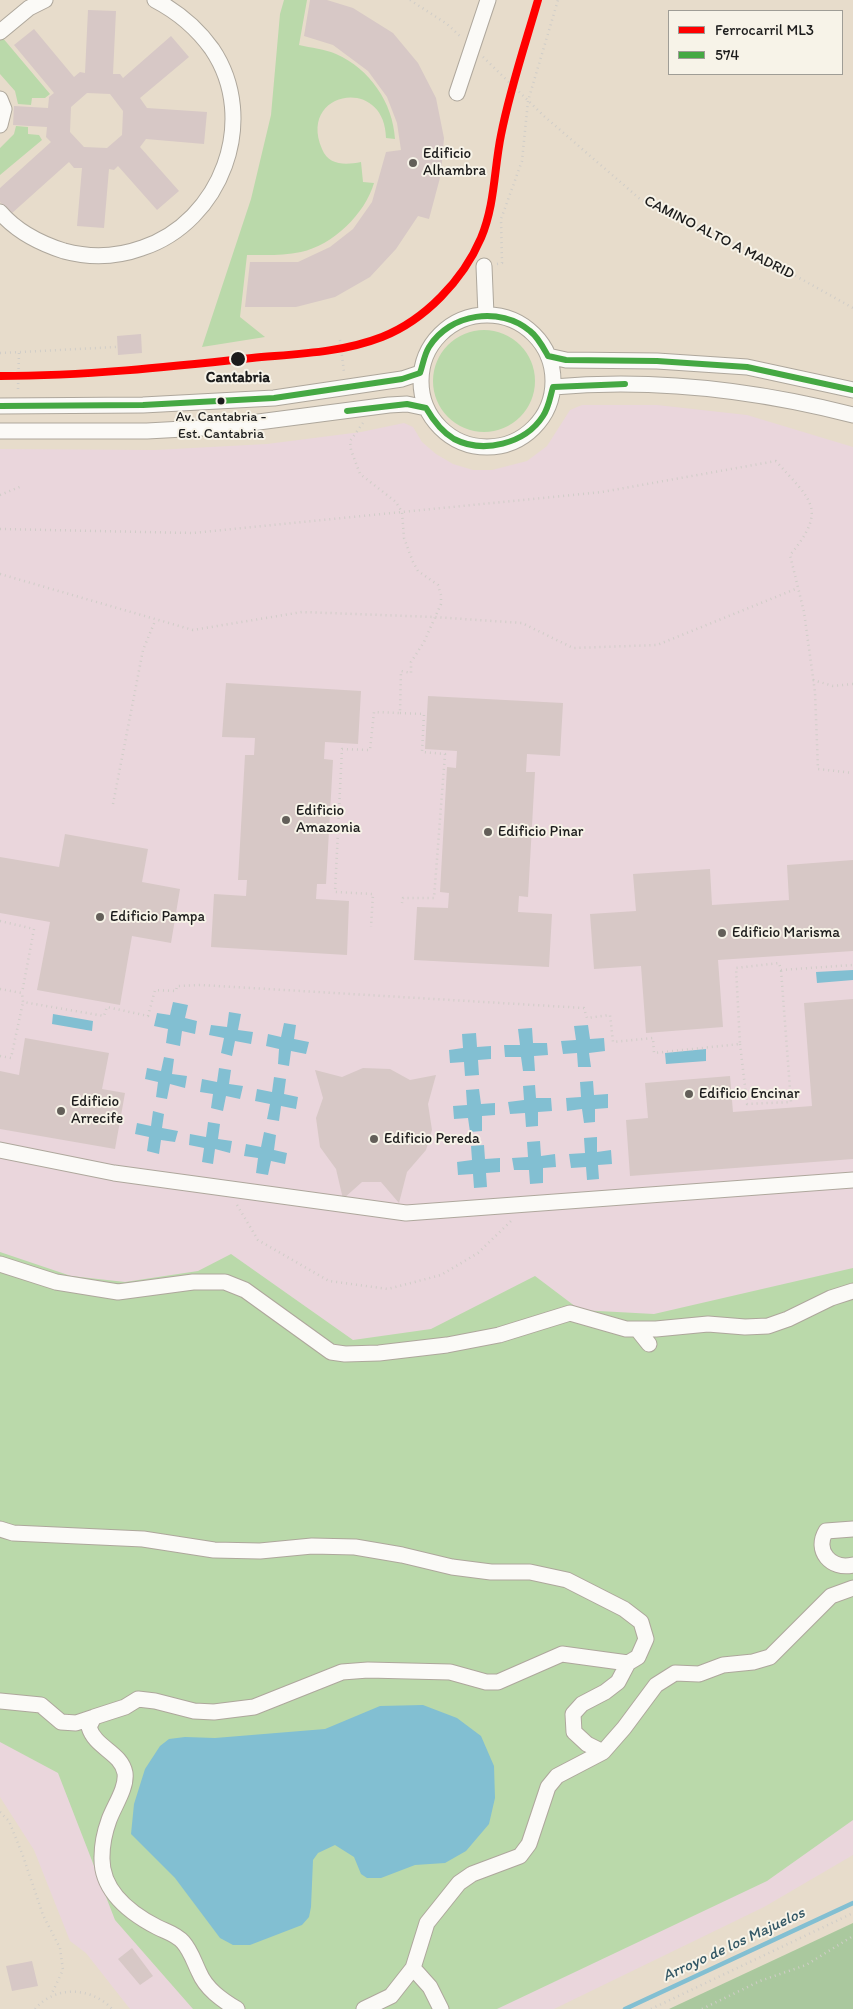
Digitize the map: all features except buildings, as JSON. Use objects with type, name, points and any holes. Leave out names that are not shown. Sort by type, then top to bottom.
[{"type":"street","points":[[0,32],[28,8],[45,0]]},
{"type":"street","points":[[0,212],[26,235],[49,246],[74,254],[102,256],[130,252],[174,233],[194,216],[209,198],[228,157],[232,135],[233,110],[229,90],[222,68],[200,33],[184,18],[155,0]]},
{"type":"street","points":[[457,93],[488,0]]},
{"type":"street","points":[[0,99],[4,109],[0,126]]},
{"type":"street","points":[[484,266],[486,315]]},
{"type":"street","points":[[486,315],[505,317],[528,329],[540,340],[548,356],[552,370],[553,387],[549,404],[541,419],[518,439],[486,448],[455,440],[434,422],[426,408],[420,386],[420,373],[428,348],[442,331],[459,321],[486,315]]},
{"type":"street","points":[[548,356],[566,360],[657,361],[747,367],[853,390]]},
{"type":"street","points":[[0,406],[143,405],[274,398],[402,379],[420,373]]},
{"type":"street","points":[[553,387],[664,384],[746,392],[853,415]]},
{"type":"street","points":[[0,431],[147,431],[220,427],[406,404],[426,408]]},
{"type":"street","points":[[0,1150],[114,1173],[406,1213],[853,1180]]},
{"type":"street","points":[[0,1264],[56,1282],[118,1292],[193,1282],[225,1282],[245,1290],[331,1352],[344,1354],[389,1352],[499,1335],[570,1313],[626,1329],[708,1324],[745,1327],[768,1326],[788,1319],[831,1298],[853,1291]]},
{"type":"street","points":[[636,1329],[649,1344]]},
{"type":"street","points":[[0,1529],[12,1533],[143,1539],[214,1550],[260,1551],[312,1546],[355,1547],[402,1555],[452,1567],[491,1572],[530,1572],[567,1580],[624,1609],[641,1622],[646,1639],[638,1657],[628,1663],[618,1682],[605,1692],[582,1704],[573,1714],[574,1732],[587,1744],[603,1752]]},
{"type":"street","points":[[853,1529],[826,1531],[821,1539],[822,1551],[830,1562],[843,1567],[853,1565]]},
{"type":"street","points":[[364,2009],[391,1996],[413,1968],[428,1923],[459,1883],[472,1874],[520,1856],[529,1844],[548,1787],[557,1776],[603,1752],[624,1728],[656,1685],[675,1673],[700,1674],[723,1665],[753,1662],[770,1657],[831,1596],[853,1588]]},
{"type":"street","points":[[0,1701],[41,1705],[61,1722],[76,1723],[125,1706],[138,1699],[155,1701],[194,1711],[214,1712],[254,1707],[342,1672],[368,1670],[450,1672],[486,1682],[498,1682],[562,1654],[628,1663]]},
{"type":"street","points":[[92,1736],[89,1727],[94,1716]]},
{"type":"street","points":[[76,1723],[116,1756],[123,1766],[125,1777],[108,1821],[104,1839],[102,1873],[108,1886],[117,1898],[140,1918],[176,1935],[193,1956],[200,1974],[211,1989],[222,2000],[237,2009]]},
{"type":"street","points":[[413,1968],[430,1987],[440,2009]]},
{"type":"path","name":"CAMINO ALTO A MADRID","points":[[410,0],[446,24],[528,101],[640,199],[753,252],[853,308]]},
{"type":"path","points":[[484,266],[502,263],[501,219],[522,161],[528,101],[558,0]]},
{"type":"path","points":[[340,340],[344,372]]},
{"type":"path","points":[[0,352],[19,353],[117,347]]},
{"type":"path","points":[[18,389],[19,353]]},
{"type":"path","points":[[366,408],[366,420],[357,429],[350,441],[351,450],[360,474],[370,484],[396,502],[402,512],[404,538],[413,562],[418,571],[438,586],[441,595],[441,604],[424,642],[411,662],[411,673],[401,671],[400,713]]},
{"type":"path","points":[[0,529],[193,534],[602,492],[776,461],[810,500],[813,517],[802,541],[790,556],[804,612],[813,680],[818,769],[853,773]]},
{"type":"path","points":[[0,495],[22,486]]},
{"type":"path","points":[[0,574],[156,621],[193,630],[302,612],[434,617],[522,623],[573,648],[657,644],[798,588]]},
{"type":"path","points":[[112,804],[143,650],[156,621]]},
{"type":"path","points":[[813,680],[833,686],[853,684]]},
{"type":"path","points":[[371,927],[374,894],[335,892],[342,749],[370,750],[374,712],[424,714],[422,752],[444,754],[434,898],[404,898],[402,903]]},
{"type":"path","points":[[0,921],[34,929],[22,993],[23,1002],[11,1058],[0,1056]]},
{"type":"path","points":[[779,963],[781,970],[791,1102],[747,1104],[740,1044],[736,968],[779,963]]},
{"type":"path","points":[[781,970],[853,965]]},
{"type":"path","points":[[23,1002],[104,1016],[107,1007],[148,1016],[155,990],[176,991],[177,986],[201,985],[584,1008],[586,1018],[610,1015],[613,1042],[652,1038],[654,1053],[740,1044]]},
{"type":"path","points":[[0,989],[22,993]]},
{"type":"path","points":[[228,1189],[258,1240],[328,1281],[388,1289],[441,1275],[478,1253],[527,1204]]},
{"type":"path","points":[[0,1812],[9,1821],[43,1916],[60,1948],[64,1970],[51,1995],[36,2009]]},
{"type":"path","points":[[651,2009],[853,1913]]},
{"type":"path","points":[[702,2009],[760,1981],[806,1965],[853,1936]]},
{"type":"path","points":[[51,1995],[76,1991],[99,1999],[112,2009]]},
{"type":"shaded area","points":[[582,405],[657,405],[747,415],[853,447],[853,1855],[764,1907],[554,2009],[130,2009],[86,1953],[70,1941],[34,1850],[0,1797],[0,449],[155,450],[267,444],[361,432],[404,423],[413,427],[422,442],[436,454],[453,464],[473,470],[492,470],[527,461],[547,446],[570,410]]},
{"type":"green space","points":[[284,0],[307,0],[299,45],[336,54],[348,60],[369,78],[378,89],[390,113],[395,139],[386,138],[382,118],[372,105],[359,99],[344,98],[331,103],[321,114],[318,129],[322,149],[329,159],[338,163],[350,164],[361,162],[363,182],[374,183],[370,195],[355,217],[325,243],[301,252],[247,255],[240,317],[265,337],[202,347],[251,199],[271,115],[280,14]]},
{"type":"green space","points":[[2,37],[50,94],[45,98],[32,98],[31,105],[18,104],[15,91],[0,74],[0,39]]},
{"type":"green space","points":[[16,126],[28,127],[28,134],[39,135],[42,140],[0,175],[0,148],[14,134]]},
{"type":"green space","points":[[484,330],[494,331],[513,338],[527,352],[534,371],[534,391],[527,410],[513,424],[494,431],[484,432],[474,431],[455,424],[441,410],[434,391],[433,381],[434,371],[441,352],[455,338],[474,331]]},
{"type":"green space","points":[[0,1252],[71,1276],[125,1282],[198,1271],[231,1254],[353,1340],[431,1329],[535,1276],[580,1310],[654,1314],[853,1268],[853,1820],[767,1881],[497,2009],[193,2009],[115,1920],[58,1773],[0,1742]]},
{"type":"green space","points":[[853,1923],[853,2009],[669,2009]]},
{"type":"water","points":[[853,970],[853,980],[817,983],[816,972]]},
{"type":"water","points":[[173,1002],[188,1005],[185,1018],[197,1021],[195,1034],[182,1031],[180,1046],[166,1043],[168,1029],[154,1026],[157,1013],[170,1015]]},
{"type":"water","points":[[229,1012],[241,1014],[238,1030],[253,1032],[251,1044],[235,1041],[232,1056],[221,1053],[224,1038],[209,1035],[211,1025],[227,1027]]},
{"type":"water","points":[[53,1014],[93,1021],[92,1031],[52,1024]]},
{"type":"water","points":[[284,1023],[296,1025],[294,1039],[309,1042],[306,1054],[291,1051],[289,1066],[278,1064],[279,1049],[266,1046],[268,1034],[281,1037]]},
{"type":"water","points":[[588,1025],[590,1039],[604,1038],[605,1051],[589,1053],[591,1067],[578,1067],[577,1053],[563,1054],[561,1041],[576,1040],[574,1026]]},
{"type":"water","points":[[532,1028],[533,1043],[547,1043],[548,1055],[534,1056],[535,1071],[523,1071],[521,1057],[505,1057],[504,1045],[520,1045],[518,1029]]},
{"type":"water","points":[[476,1033],[477,1047],[491,1046],[491,1059],[478,1060],[479,1075],[465,1076],[464,1062],[450,1063],[449,1050],[463,1048],[462,1034]]},
{"type":"water","points":[[706,1049],[706,1061],[666,1064],[665,1053]]},
{"type":"water","points":[[164,1057],[174,1059],[172,1074],[187,1076],[185,1088],[170,1084],[167,1099],[156,1097],[158,1082],[145,1079],[147,1068],[161,1071]]},
{"type":"water","points":[[219,1068],[231,1070],[229,1084],[243,1086],[240,1099],[226,1096],[223,1111],[211,1108],[213,1094],[200,1092],[202,1079],[217,1082]]},
{"type":"water","points":[[274,1077],[286,1079],[284,1094],[298,1097],[296,1109],[281,1106],[279,1121],[267,1119],[270,1104],[255,1101],[257,1089],[272,1092]]},
{"type":"water","points":[[593,1081],[594,1095],[608,1094],[608,1108],[595,1109],[595,1122],[584,1123],[582,1109],[567,1111],[566,1098],[581,1097],[580,1082]]},
{"type":"water","points":[[535,1085],[536,1098],[551,1098],[552,1111],[538,1112],[538,1126],[526,1127],[525,1113],[510,1114],[508,1102],[524,1100],[523,1086]]},
{"type":"water","points":[[479,1089],[481,1104],[495,1103],[495,1115],[482,1116],[482,1131],[470,1132],[468,1118],[454,1119],[453,1106],[467,1105],[466,1090]]},
{"type":"water","points":[[153,1111],[164,1114],[162,1128],[178,1131],[175,1142],[161,1140],[159,1154],[147,1151],[149,1137],[135,1134],[137,1123],[151,1126]]},
{"type":"water","points":[[208,1122],[220,1124],[218,1139],[232,1141],[230,1153],[215,1149],[213,1164],[202,1162],[204,1148],[189,1145],[190,1134],[206,1137]]},
{"type":"water","points":[[264,1132],[276,1135],[274,1150],[287,1153],[285,1164],[271,1161],[268,1175],[256,1173],[258,1158],[244,1156],[246,1144],[261,1147]]},
{"type":"water","points":[[597,1137],[597,1152],[611,1150],[612,1164],[598,1165],[599,1179],[587,1180],[586,1167],[571,1168],[569,1154],[585,1153],[584,1138]]},
{"type":"water","points":[[540,1141],[541,1156],[555,1154],[556,1167],[543,1168],[543,1183],[530,1184],[529,1170],[514,1170],[512,1158],[528,1157],[527,1142]]},
{"type":"water","points":[[484,1145],[485,1159],[500,1158],[500,1172],[486,1173],[487,1187],[474,1188],[473,1174],[458,1175],[457,1162],[472,1160],[471,1146]]},
{"type":"water","points":[[423,1705],[457,1718],[481,1736],[494,1766],[495,1798],[489,1824],[466,1851],[445,1863],[415,1865],[381,1878],[367,1878],[361,1874],[354,1857],[335,1845],[318,1853],[313,1860],[311,1907],[309,1917],[302,1925],[250,1945],[233,1945],[220,1938],[175,1878],[131,1834],[134,1804],[145,1769],[160,1746],[169,1739],[185,1737],[215,1738],[325,1729],[380,1706]]},
{"type":"waterway","name":"Arroyo de los Majuelos","points":[[625,2009],[853,1903]]},
{"type":"rail line","name":"ML3","points":[[0,376],[126,370],[334,350],[382,337],[398,330],[413,320],[441,297],[453,283],[464,269],[481,238],[492,200],[499,148],[513,84],[538,0]]},
{"type":"transit line","name":"574","points":[[0,406],[143,405],[274,398],[402,379],[420,373],[429,347],[449,327],[462,320],[490,316],[505,318],[518,323],[535,336],[548,356],[566,360],[657,361],[747,367],[853,390]]},
{"type":"transit line","name":"574","points":[[347,411],[407,404],[426,408],[438,425],[454,439],[478,446],[490,446],[515,440],[535,426],[547,409],[553,387],[625,384]]},
{"type":"place","name":"Edificio Alhambra","points":[[413,163]]},
{"type":"place","name":"Cantabria","points":[[238,359]]},
{"type":"place","name":"Av. Cantabria - Est. Cantabria","points":[[221,401]]},
{"type":"place","name":"Edificio Amazonia","points":[[286,820]]},
{"type":"place","name":"Edificio Pinar","points":[[488,832]]},
{"type":"place","name":"Edificio Pampa","points":[[100,917]]},
{"type":"place","name":"Edificio Marisma","points":[[722,933]]},
{"type":"place","name":"Edificio Encinar","points":[[689,1094]]},
{"type":"place","name":"Edificio Arrecife","points":[[61,1111]]},
{"type":"place","name":"Edificio Pereda","points":[[374,1139]]}]
